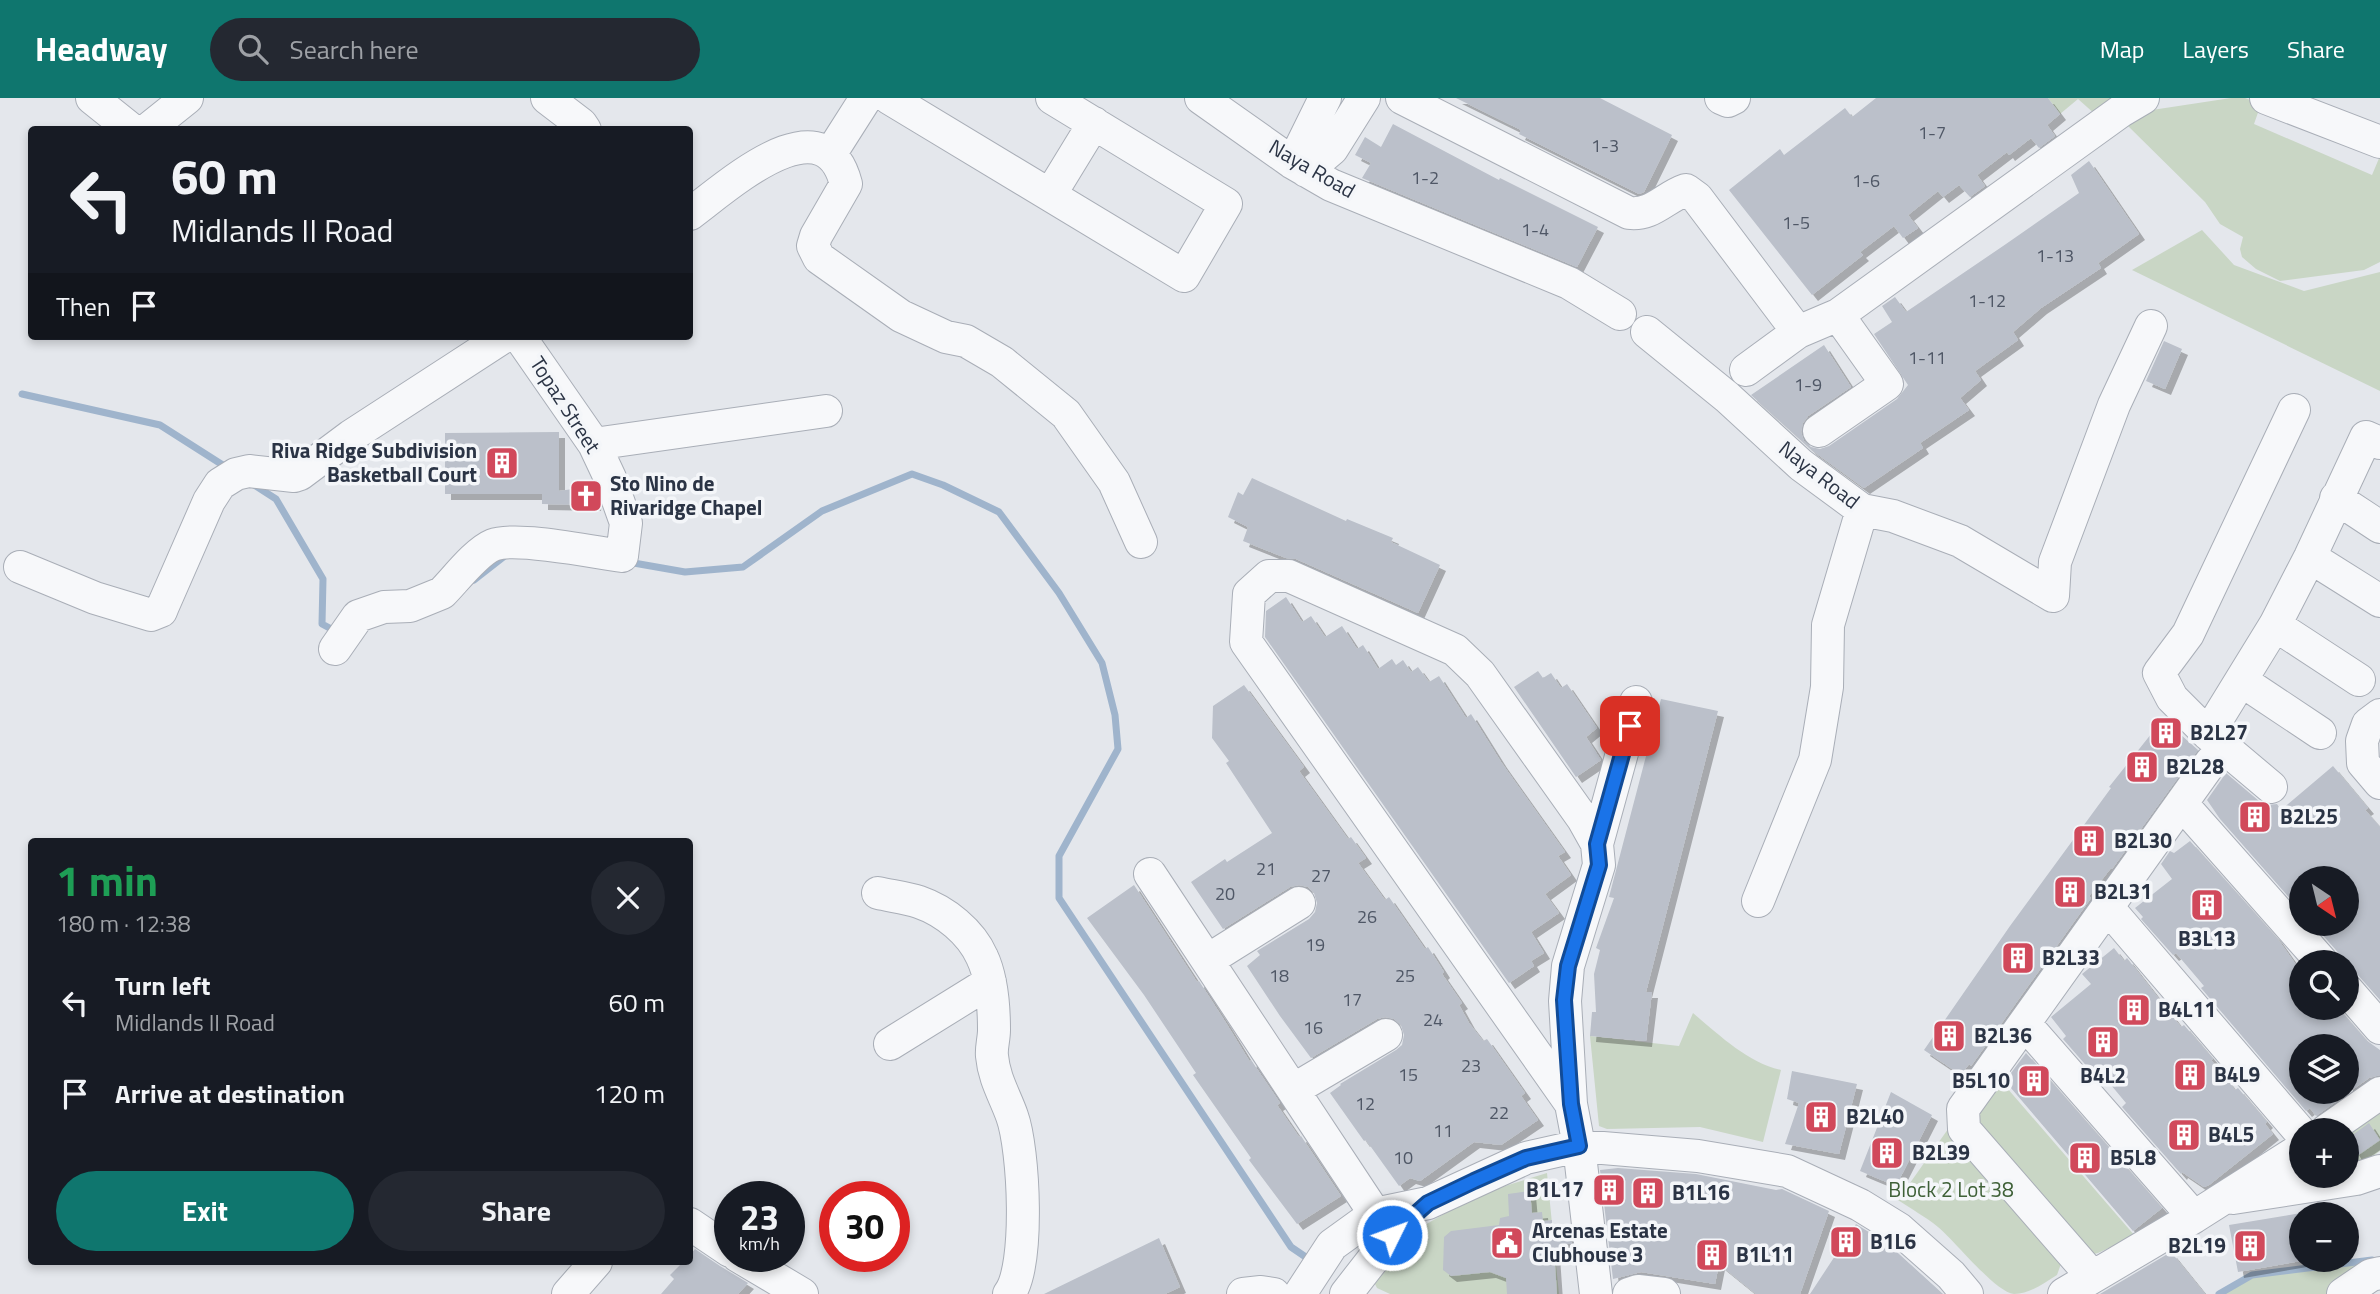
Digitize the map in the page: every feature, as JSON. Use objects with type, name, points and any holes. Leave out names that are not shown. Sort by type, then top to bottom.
[{"type":"street","points":[[92,98],[127,126]]},
{"type":"street","points":[[152,126],[187,98]]},
{"type":"street","points":[[547,98],[582,126]]},
{"type":"street","points":[[831,153],[866,98]]},
{"type":"street","points":[[889,98],[1184,276],[1226,204],[1052,98]]},
{"type":"street","name":"Naya Road","points":[[1201,98],[1300,167],[1331,185],[1569,283],[1620,314]]},
{"type":"street","points":[[1300,167],[1325,98]]},
{"type":"street","points":[[1300,167],[1332,149],[1364,98]]},
{"type":"street","points":[[1402,98],[1629,213],[1644,213],[1672,195],[1686,190],[1697,198],[1798,332]]},
{"type":"street","points":[[1721,98],[1728,101],[1734,98]]},
{"type":"street","points":[[1746,370],[1798,332],[1838,315],[2143,98]]},
{"type":"street","points":[[2266,98],[2380,142]]},
{"type":"street","points":[[1050,195],[1094,123]]},
{"type":"street","points":[[693,212],[777,154],[796,146],[815,147],[831,153],[842,166],[846,184],[816,236],[813,246],[819,258],[901,316],[946,337],[966,341],[1003,362],[1066,414],[1114,482],[1140,542]]},
{"type":"street","points":[[1819,431],[1887,384],[1838,315]]},
{"type":"street","name":"Naya Road","points":[[1647,332],[1727,397],[1801,465],[1862,510],[1893,516],[1960,541],[2053,596],[2055,562],[2114,405],[2151,326]]},
{"type":"street","points":[[20,567],[95,598],[151,615],[157,614],[219,484],[236,474],[249,471],[284,475],[309,469],[352,436],[499,340]]},
{"type":"street","name":"Topaz Street","points":[[345,634],[384,607],[410,606],[442,593],[484,551],[495,544],[523,542],[622,556],[625,523],[618,497],[594,444],[522,340]]},
{"type":"street","points":[[2271,787],[2210,748],[2172,698],[2159,673],[2188,634],[2294,410]]},
{"type":"street","points":[[594,444],[826,411]]},
{"type":"street","points":[[2092,1276],[1964,1129],[1964,1109],[2182,804],[2242,681],[2310,557],[2366,436],[2380,443]]},
{"type":"street","points":[[2336,498],[2380,527]]},
{"type":"street","points":[[1758,901],[1815,760],[1827,687],[1828,625],[1862,510]]},
{"type":"street","points":[[2310,557],[2380,601]]},
{"type":"street","points":[[1571,1104],[1246,642],[1249,594],[1269,576],[1289,576],[1455,650],[1480,674],[1583,819],[1597,844]]},
{"type":"street","points":[[2275,625],[2360,680]]},
{"type":"street","points":[[2242,681],[2320,733]]},
{"type":"street","points":[[1596,1294],[1579,1146],[1571,1104],[1564,1000],[1568,966],[1599,865],[1597,844],[1636,702]]},
{"type":"street","points":[[2380,715],[2368,724],[2362,741],[2363,763],[2380,783]]},
{"type":"street","points":[[2182,804],[2311,950]]},
{"type":"street","points":[[1150,874],[1384,1225]]},
{"type":"street","points":[[878,893],[919,902],[947,916],[967,934],[982,956],[990,982],[994,1029],[992,1055],[999,1088],[1013,1118],[1019,1157],[1022,1198],[1019,1263],[1009,1294]]},
{"type":"street","points":[[1208,960],[1299,903]]},
{"type":"street","points":[[2108,908],[2289,1119]]},
{"type":"street","points":[[890,1044],[990,982]]},
{"type":"street","points":[[2359,1004],[2380,1028]]},
{"type":"street","points":[[2025,1024],[2193,1217]]},
{"type":"street","points":[[1293,1090],[1386,1035]]},
{"type":"street","points":[[2345,1118],[2380,1093]]},
{"type":"street","points":[[1243,1294],[1292,1292],[1332,1245],[1384,1225],[1526,1158],[1579,1146],[1698,1156],[1787,1171],[1860,1205],[1899,1229],[1951,1275],[1967,1294]]},
{"type":"street","points":[[2064,1294],[2289,1156]]},
{"type":"street","points":[[2221,1199],[2356,1179],[2380,1171]]},
{"type":"street","points":[[1353,1285],[1384,1225]]},
{"type":"street","points":[[693,1226],[714,1240]]},
{"type":"street","points":[[568,1294],[593,1265]]},
{"type":"street","points":[[765,1272],[802,1294]]},
{"type":"street","points":[[2343,1294],[2371,1275],[2380,1273]]},
{"type":"street","points":[[1629,1294],[1638,1291],[1664,1294]]},
{"type":"green space","points":[[2048,98],[2122,98],[2096,115],[2078,99],[2060,114]]},
{"type":"green space","points":[[2245,98],[2261,104],[2254,124],[2372,175],[2380,156],[2380,262],[2364,270],[2280,281],[2256,269],[2242,257],[2240,249],[2243,237],[2220,224],[2205,202],[2127,125],[2152,110]]},
{"type":"green space","points":[[2202,230],[2234,265],[2304,291],[2380,272],[2380,391],[2132,270]]},
{"type":"green space","points":[[1693,1013],[1745,1054],[1781,1070],[1763,1142],[1700,1127],[1607,1129],[1599,1126],[1590,1036],[1679,1046]]},
{"type":"green space","points":[[2001,1081],[2135,1236],[2090,1255],[1980,1133],[1978,1113]]},
{"type":"green space","points":[[2380,1111],[2380,1151],[2359,1163],[2359,1126]]},
{"type":"green space","name":"Block 2 Lot 38","points":[[1953,1122],[2062,1261],[2057,1275],[2037,1288],[2020,1294],[2006,1291],[1986,1276],[1938,1227],[1898,1200]]},
{"type":"green space","points":[[1547,1173],[1559,1294],[1390,1294],[1377,1288],[1373,1280],[1418,1229],[1461,1204]]},
{"type":"green space","points":[[2369,1261],[2359,1270],[2359,1262]]},
{"type":"green space","points":[[2289,1271],[2356,1272],[2331,1294],[2219,1294],[2252,1275]]},
{"type":"building","points":[[1456,98],[1600,98],[1672,135],[1644,192],[1639,194],[1519,134],[1521,130]]},
{"type":"building","points":[[1876,98],[2048,98],[2060,114],[2047,125],[2055,136],[2039,148],[2031,138],[2009,155],[2007,152],[1977,175],[1985,186],[1970,197],[1959,185],[1943,197],[1938,191],[1908,215],[1918,228],[1903,238],[1894,226],[1860,252],[1863,255],[1812,295],[1729,190],[1780,149],[1784,155],[1845,108],[1852,117]]},
{"type":"building","points":[[1393,124],[1499,180],[1500,178],[1598,227],[1577,267],[1362,178],[1371,163],[1355,155],[1365,137],[1381,147]]},
{"type":"building","points":[[2089,161],[2139,234],[2098,263],[2101,268],[2041,308],[2013,332],[2018,340],[1975,371],[1981,380],[1960,398],[1969,410],[1920,443],[1923,448],[1864,488],[1813,451],[1751,395],[1824,345],[1851,387],[1808,416],[1803,423],[1801,432],[1804,441],[1811,447],[1820,449],[1829,446],[1897,399],[1908,385],[1874,334],[1892,322],[1882,306],[1895,297],[1906,312],[2079,193],[2071,175]]},
{"type":"building","points":[[2164,341],[2182,349],[2165,389],[2146,381]]},
{"type":"building","name":"Riva Ridge Subdivision Basketball Court","points":[[559,432],[559,491],[593,486],[596,494],[595,505],[542,504],[542,494],[445,494],[445,433]]},
{"type":"building","points":[[1252,478],[1346,521],[1347,519],[1393,538],[1391,542],[1440,565],[1418,613],[1296,559],[1286,558],[1243,541],[1248,527],[1228,517],[1238,492],[1243,495]]},
{"type":"building","points":[[1286,597],[1302,622],[1311,616],[1325,637],[1342,626],[1357,649],[1363,645],[1378,669],[1392,659],[1396,665],[1403,660],[1411,672],[1418,667],[1429,682],[1439,676],[1466,718],[1471,714],[1501,762],[1565,852],[1558,856],[1571,875],[1545,894],[1559,913],[1531,932],[1544,953],[1531,961],[1534,966],[1509,983],[1265,637],[1266,611]]},
{"type":"building","points":[[1538,671],[1543,678],[1551,673],[1561,688],[1567,684],[1597,728],[1586,737],[1601,760],[1576,777],[1514,687]]},
{"type":"building","points":[[1244,685],[1304,767],[1299,771],[1348,839],[1351,837],[1366,858],[1358,863],[1385,900],[1389,897],[1425,949],[1428,947],[1462,1003],[1459,1005],[1469,1023],[1483,1041],[1487,1039],[1525,1093],[1521,1096],[1538,1120],[1501,1145],[1474,1142],[1420,1181],[1410,1178],[1399,1186],[1330,1093],[1402,1045],[1404,1035],[1401,1025],[1394,1019],[1377,1019],[1311,1058],[1247,966],[1260,955],[1257,951],[1309,919],[1315,912],[1317,903],[1314,893],[1308,887],[1290,887],[1223,929],[1191,882],[1272,833],[1212,738],[1213,706]]},
{"type":"building","points":[[1661,699],[1718,711],[1646,992],[1652,992],[1646,1041],[1590,1036],[1592,1012],[1596,1012],[1594,974],[1600,950],[1596,948],[1614,898],[1609,897]]},
{"type":"building","points":[[2163,719],[2198,750],[2112,869],[2089,896],[2091,898],[1971,1066],[1969,1064],[1961,1075],[1924,1050],[2111,788],[2109,787]]},
{"type":"building","points":[[2333,766],[2380,827],[2380,1000],[2359,976],[2359,950],[2336,950],[2324,936],[2359,936],[2359,866],[2289,866],[2289,897],[2220,819],[2207,800],[2226,773],[2259,801],[2267,805],[2277,804],[2281,810]]},
{"type":"building","points":[[2190,841],[2289,955],[2289,1020],[2348,1020],[2366,1040],[2380,1050],[2380,1075],[2359,1085],[2359,1034],[2289,1034],[2289,1091],[2201,988],[2204,986],[2176,953],[2173,955],[2141,919],[2143,917],[2135,908],[2172,879],[2161,864],[2170,851],[2174,853]]},
{"type":"building","points":[[1134,885],[1250,1062],[1251,1060],[1280,1103],[1277,1105],[1341,1196],[1297,1224],[1249,1160],[1251,1158],[1193,1075],[1196,1073],[1144,995],[1087,918]]},
{"type":"building","points":[[2114,948],[2124,961],[2127,958],[2181,1027],[2184,1025],[2235,1090],[2238,1088],[2267,1122],[2265,1124],[2273,1134],[2204,1187],[2182,1172],[2181,1174],[2122,1107],[2126,1103],[2101,1073],[2097,1078],[2063,1039],[2066,1036],[2051,1017],[2091,984],[2082,974]]},
{"type":"building","points":[[2026,1053],[2162,1208],[2133,1231],[2005,1081]]},
{"type":"building","name":"B2L40","points":[[1792,1071],[1857,1084],[1839,1154],[1785,1144],[1799,1103],[1787,1099]]},
{"type":"building","name":"B2L39","points":[[1891,1092],[1932,1115],[1896,1186],[1860,1171]]},
{"type":"building","points":[[2300,1104],[2333,1104],[2316,1116],[2310,1108],[2306,1111]]},
{"type":"building","points":[[2369,1123],[2380,1140],[2359,1155],[2359,1130]]},
{"type":"building","points":[[1618,1168],[1696,1174],[1782,1189],[1829,1211],[1800,1294],[1756,1294],[1719,1264],[1715,1284],[1641,1272],[1613,1279],[1600,1170]]},
{"type":"building","name":"Arcenas Estate Clubhouse 3","points":[[1530,1191],[1532,1213],[1542,1212],[1543,1221],[1552,1220],[1552,1229],[1570,1227],[1572,1244],[1563,1244],[1562,1250],[1554,1251],[1557,1294],[1507,1294],[1506,1278],[1490,1272],[1451,1276],[1443,1270],[1444,1237],[1451,1231],[1499,1225],[1500,1218],[1509,1216],[1508,1194]]},
{"type":"building","points":[[2289,1215],[2289,1263],[2238,1272],[2229,1225]]},
{"type":"building","points":[[1856,1224],[1888,1244],[1943,1294],[1810,1294]]},
{"type":"building","points":[[1159,1238],[1180,1287],[1165,1294],[1044,1294]]},
{"type":"building","points":[[695,1249],[714,1262],[714,1272],[730,1272],[748,1283],[738,1294],[661,1294],[674,1279],[670,1275],[680,1265],[693,1265]]},
{"type":"building","points":[[2171,1252],[2205,1294],[2100,1294]]},
{"type":"waterway","points":[[22,394],[160,425],[229,469]]},
{"type":"waterway","points":[[628,562],[685,572],[743,567],[822,511],[912,474],[943,485],[999,512],[1059,593],[1102,663],[1115,715],[1118,749],[1059,856],[1059,898],[1291,1247],[1313,1262]]},
{"type":"waterway","points":[[251,483],[276,499],[323,579],[322,624],[337,632]]},
{"type":"waterway","points":[[474,580],[506,555]]},
{"type":"waterway","points":[[2219,1294],[2252,1275],[2372,1260]]},
{"type":"place","name":"Riva Ridge Subdivision Basketball Court","points":[[502,463]]},
{"type":"place","name":"Sto Nino de Rivaridge Chapel","points":[[586,496]]},
{"type":"place","name":"B2L27","points":[[2166,733]]},
{"type":"place","name":"B2L28","points":[[2142,767]]},
{"type":"place","name":"B2L25","points":[[2255,817]]},
{"type":"place","name":"B2L30","points":[[2089,841]]},
{"type":"place","name":"B2L31","points":[[2070,892]]},
{"type":"place","name":"B3L13","points":[[2207,905]]},
{"type":"place","name":"B2L33","points":[[2018,958]]},
{"type":"place","name":"B4L11","points":[[2134,1010]]},
{"type":"place","name":"B2L36","points":[[1949,1036]]},
{"type":"place","name":"B4L2","points":[[2103,1042]]},
{"type":"place","name":"B4L9","points":[[2190,1075]]},
{"type":"place","name":"B5L10","points":[[2034,1081]]},
{"type":"place","name":"B2L40","points":[[1821,1117]]},
{"type":"place","name":"B4L5","points":[[2184,1135]]},
{"type":"place","name":"B2L39","points":[[1887,1153]]},
{"type":"place","name":"B5L8","points":[[2085,1158]]},
{"type":"place","name":"B1L17","points":[[1609,1190]]},
{"type":"place","name":"B1L16","points":[[1648,1193]]},
{"type":"place","name":"B1L6","points":[[1846,1242]]},
{"type":"place","name":"Arcenas Estate Clubhouse 3","points":[[1507,1243]]},
{"type":"place","name":"B2L19","points":[[2250,1246]]},
{"type":"place","name":"B1L11","points":[[1712,1255]]},
{"type":"route","points":[[1392,1235],[1428,1203],[1474,1181],[1526,1158],[1579,1146],[1571,1104],[1564,1000],[1568,966],[1599,865],[1597,844],[1630,726]]}]
